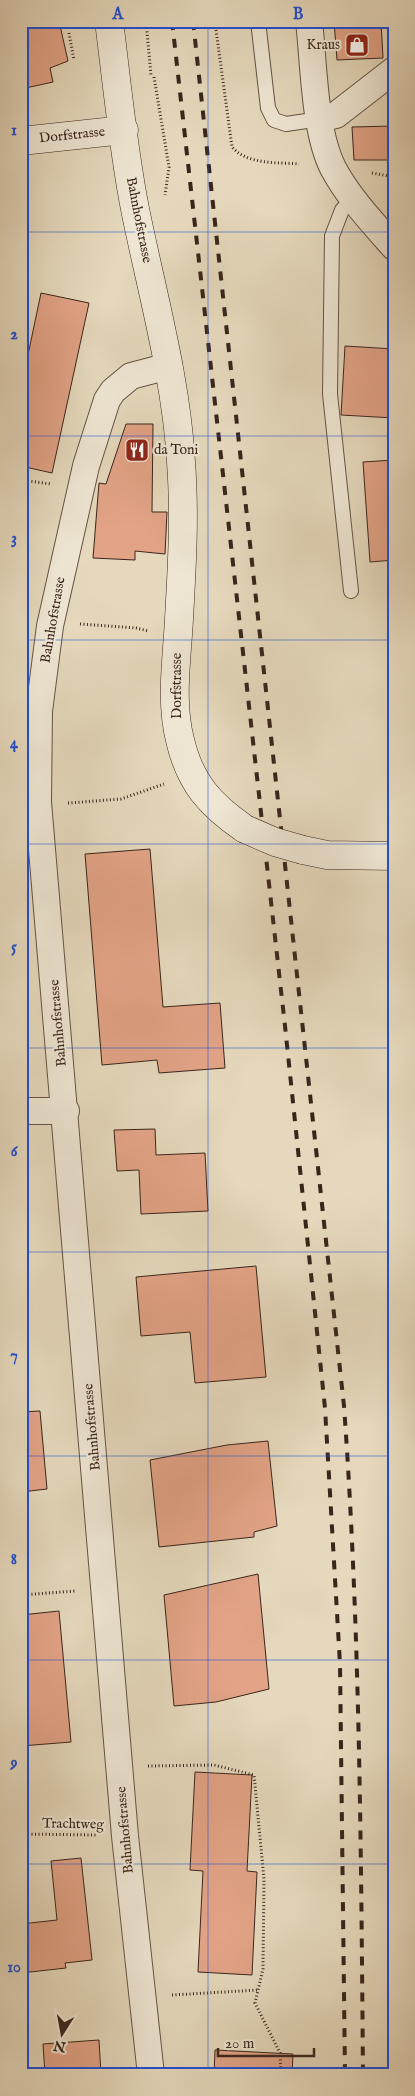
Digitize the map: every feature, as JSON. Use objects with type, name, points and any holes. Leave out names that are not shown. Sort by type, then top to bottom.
[{"type":"street","name":"Bahnhofstrasse","points":[[109,21],[135,207],[169,366],[131,376],[121,383],[107,400],[86,466],[50,626],[38,711],[38,802],[66,1111],[125,1836],[151,2075]]},
{"type":"street","points":[[309,21],[323,142],[333,168],[353,199],[394,247]]},
{"type":"street","points":[[320,119],[336,115],[394,70]]},
{"type":"street","name":"Dorfstrasse","points":[[21,141],[124,130]]},
{"type":"street","name":"Dorfstrasse","points":[[169,366],[181,461],[184,545],[175,691],[176,722],[184,756],[194,780],[211,802],[245,829],[275,842],[327,854],[394,856]]},
{"type":"street","points":[[21,1110],[66,1111]]},
{"type":"lane","points":[[258,21],[268,108],[274,120],[286,124],[320,119]]},
{"type":"lane","points":[[351,591],[330,394],[332,236],[342,210],[353,199]]},
{"type":"path","points":[[146,21],[153,76],[169,167],[165,197]]},
{"type":"path","points":[[216,30],[232,147],[239,155],[260,161],[308,164]]},
{"type":"path","points":[[69,33],[74,60]]},
{"type":"path","points":[[21,480],[57,484]]},
{"type":"path","points":[[79,624],[148,630]]},
{"type":"path","points":[[66,803],[121,799],[161,785]]},
{"type":"path","points":[[21,1595],[76,1591]]},
{"type":"path","points":[[148,1766],[214,1764],[254,1775],[264,1879],[263,1969],[256,2003],[280,2053],[281,2075]]},
{"type":"path","name":"Trachtweg","points":[[21,1834],[125,1836]]},
{"type":"path","points":[[169,1995],[258,1990]]},
{"type":"building","points":[[21,21],[59,21],[68,61],[50,68],[53,82],[21,89]]},
{"type":"building","points":[[334,21],[381,21],[383,58],[337,60]]},
{"type":"building","points":[[394,126],[394,160],[354,160],[352,127]]},
{"type":"building","points":[[41,293],[89,303],[52,473],[21,466],[21,388]]},
{"type":"building","points":[[345,346],[394,349],[394,418],[341,415]]},
{"type":"building","points":[[126,424],[153,424],[152,512],[167,512],[165,554],[135,551],[135,560],[93,558],[99,483],[106,484]]},
{"type":"building","points":[[394,460],[394,560],[370,562],[363,462]]},
{"type":"building","points":[[150,849],[163,1007],[220,1003],[225,1068],[159,1073],[157,1060],[102,1065],[85,854]]},
{"type":"building","points":[[155,1129],[156,1155],[205,1153],[208,1211],[141,1214],[139,1170],[117,1171],[114,1130]]},
{"type":"building","points":[[256,1266],[266,1377],[195,1383],[190,1332],[141,1336],[136,1277]]},
{"type":"building","points":[[40,1411],[47,1489],[21,1492],[21,1412]]},
{"type":"building","points":[[268,1441],[277,1526],[254,1532],[254,1537],[159,1547],[150,1460],[227,1445]]},
{"type":"building","points":[[258,1574],[269,1689],[216,1702],[174,1706],[164,1595]]},
{"type":"building","points":[[59,1611],[71,1742],[21,1746],[21,1615]]},
{"type":"building","points":[[195,1772],[252,1775],[247,1871],[257,1872],[252,1975],[198,1972],[203,1871],[190,1870]]},
{"type":"building","points":[[81,1858],[92,1960],[65,1963],[66,1968],[21,1973],[21,1924],[57,1920],[51,1861]]},
{"type":"building","points":[[99,2040],[101,2075],[45,2075],[43,2044]]},
{"type":"building","points":[[215,2050],[293,2054],[292,2075],[214,2075]]},
{"type":"railway","points":[[172,21],[285,1026],[325,1408],[340,1664],[345,2075]]},
{"type":"railway","points":[[193,21],[344,1406],[357,1657],[363,2075]]},
{"type":"place","name":"Kraus","points":[[357,45]]},
{"type":"place","name":"da Toni","points":[[137,450]]}]
